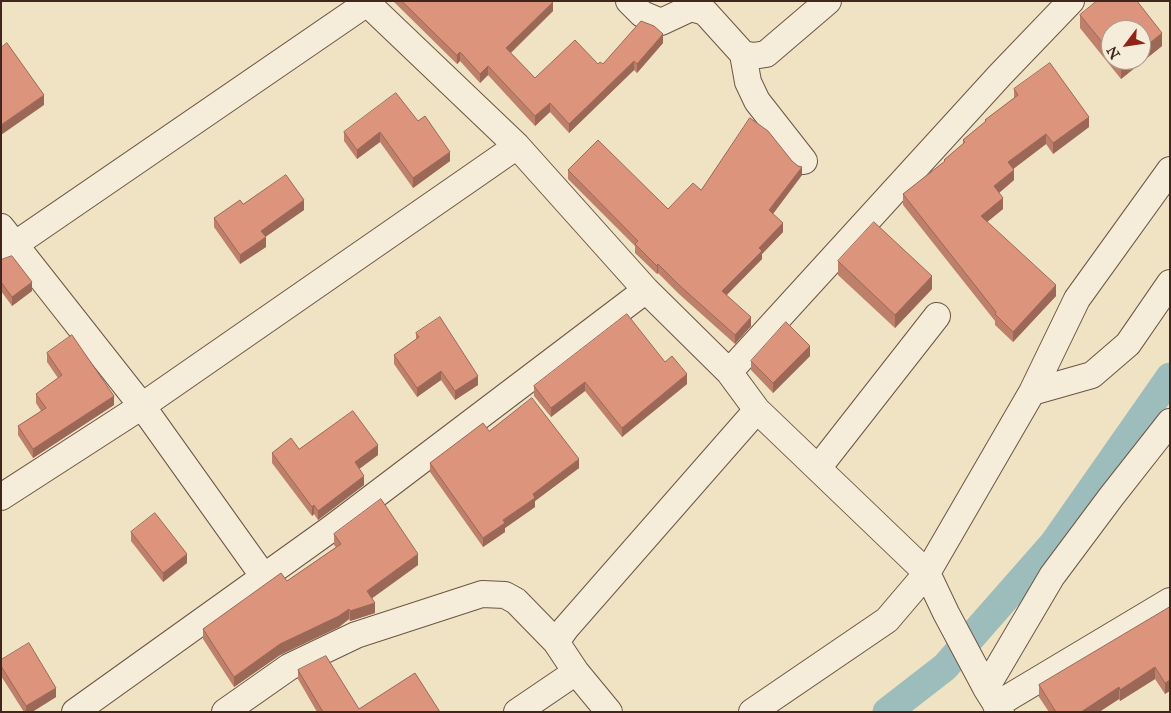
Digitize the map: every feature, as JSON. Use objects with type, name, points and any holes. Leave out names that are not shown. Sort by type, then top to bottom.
[{"type":"street","points":[[629,1],[642,14],[661,22],[691,8],[705,12],[743,54],[748,82],[757,101],[804,161]]},
{"type":"street","points":[[743,54],[753,56],[766,54],[828,1]]},
{"type":"street","points":[[729,372],[1071,1]]},
{"type":"street","points":[[264,577],[142,406],[6,242],[366,2],[516,146],[646,290],[729,372],[757,410],[928,573],[946,613],[990,694]]},
{"type":"street","points":[[1,497],[142,406],[516,146]]},
{"type":"street","points":[[752,712],[887,620],[928,573],[1032,392],[1076,299],[1170,170]]},
{"type":"street","points":[[1032,392],[1092,375],[1128,344],[1170,283]]},
{"type":"street","points":[[75,712],[332,528],[646,290]]},
{"type":"street","points":[[818,468],[937,316]]},
{"type":"street","points":[[556,642],[566,628],[757,410]]},
{"type":"street","points":[[990,694],[1052,576],[1170,422]]},
{"type":"street","points":[[225,712],[289,667],[356,636],[482,594],[505,595],[516,601],[556,642],[576,672],[609,712]]},
{"type":"street","points":[[990,694],[1170,601]]},
{"type":"street","points":[[517,712],[576,672]]},
{"type":"building","points":[[402,1],[553,1],[506,48],[535,78],[575,40],[598,64],[600,62],[603,64],[641,21],[654,26],[663,34],[637,64],[634,61],[569,124],[550,103],[535,116],[488,66],[480,74],[460,52],[457,55]]},
{"type":"building","points":[[1097,1],[1137,1],[1162,33],[1151,42],[1151,20],[1101,20],[1101,41],[1080,15]]},
{"type":"building","points":[[7,43],[44,95],[1,125],[1,48]]},
{"type":"building","points":[[1050,63],[1089,117],[1053,143],[1046,134],[1008,162],[1014,170],[994,186],[1003,198],[981,216],[1056,285],[1013,332],[995,314],[996,312],[903,194],[945,161],[965,142],[963,140],[985,120],[1018,95],[1014,89]]},
{"type":"building","points":[[396,93],[418,121],[425,116],[450,152],[413,178],[380,132],[357,150],[344,132]]},
{"type":"building","points":[[750,118],[768,131],[792,161],[802,167],[769,210],[783,223],[759,248],[762,251],[722,291],[751,317],[735,335],[658,264],[657,266],[635,244],[638,241],[568,170],[598,140],[668,209],[693,183],[701,190]]},
{"type":"building","points":[[286,175],[304,200],[261,231],[266,237],[240,255],[214,218],[240,200],[243,204]]},
{"type":"building","points":[[874,222],[932,276],[895,315],[838,261]]},
{"type":"building","points":[[12,256],[32,282],[12,297],[1,282],[1,260]]},
{"type":"building","points":[[627,314],[665,362],[672,356],[687,374],[622,428],[585,382],[551,408],[534,386]]},
{"type":"building","points":[[440,317],[478,376],[455,391],[441,371],[417,388],[394,355],[419,337],[416,333]]},
{"type":"building","points":[[786,322],[810,346],[773,383],[751,361]]},
{"type":"building","points":[[72,335],[114,396],[33,449],[18,426],[46,408],[36,394],[62,375],[47,353]]},
{"type":"building","points":[[532,398],[579,459],[533,494],[535,498],[503,520],[505,523],[483,538],[430,463],[483,423],[489,431]]},
{"type":"building","points":[[353,411],[378,445],[355,462],[364,476],[318,511],[314,505],[312,507],[272,453],[291,438],[299,449]]},
{"type":"building","points":[[381,499],[418,554],[367,591],[375,603],[350,611],[349,609],[339,616],[280,644],[234,677],[203,629],[281,573],[287,581],[341,544],[334,534]]},
{"type":"building","points":[[155,513],[187,554],[163,573],[131,532]]},
{"type":"building","points":[[1170,607],[1170,680],[1165,683],[1155,667],[1120,690],[1119,687],[1081,712],[1056,712],[1039,685]]},
{"type":"building","points":[[29,643],[56,688],[26,706],[1,666],[1,660]]},
{"type":"building","points":[[326,656],[359,709],[415,673],[440,712],[323,712],[298,670]]},
{"type":"waterway","points":[[887,712],[945,667],[1054,543],[1170,377]]}]
